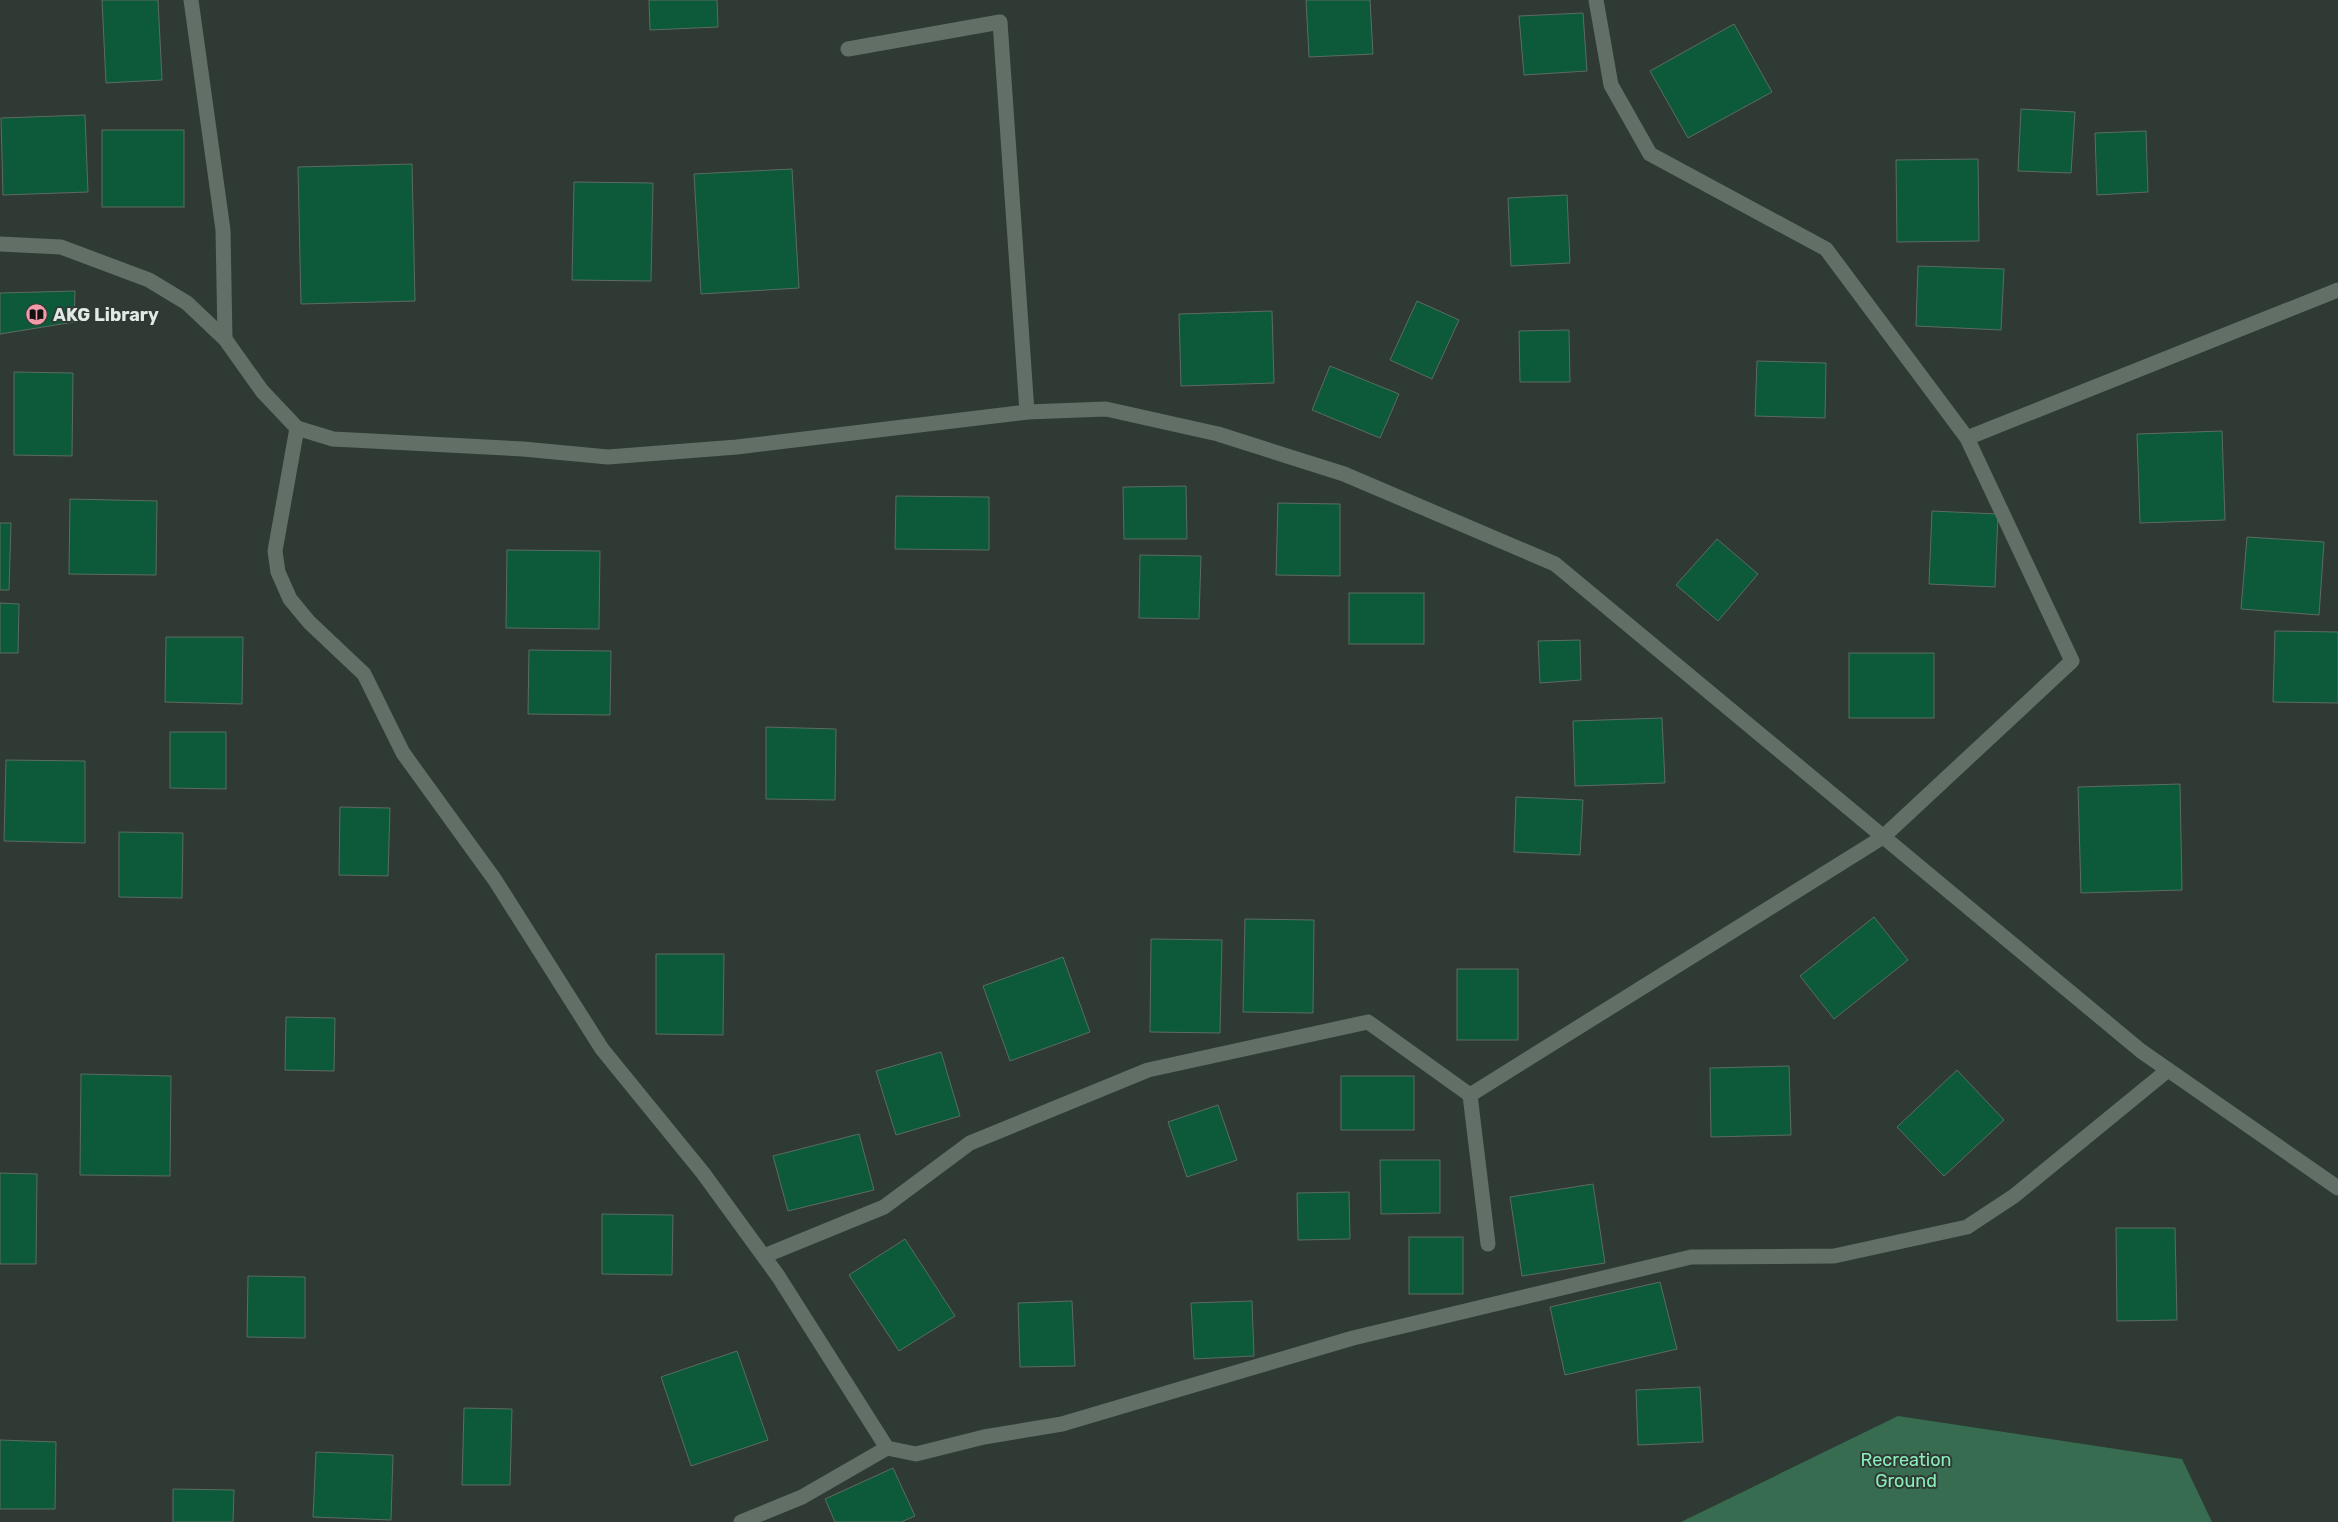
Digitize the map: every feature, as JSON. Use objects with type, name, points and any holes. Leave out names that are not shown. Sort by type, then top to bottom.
[{"type":"street","points":[[191,0],[223,230],[225,338]]},
{"type":"street","points":[[1470,1095],[1882,837],[2072,661],[1967,438],[1826,250],[1650,154],[1612,85],[1596,0]]},
{"type":"street","points":[[848,49],[1000,22],[1027,412]]},
{"type":"street","points":[[0,244],[61,246],[149,280],[187,304],[225,338],[262,391],[297,428],[333,439],[523,449],[608,457],[737,447],[1027,412],[1106,409],[1218,434],[1344,474],[1555,564],[2141,1052],[2338,1188]]},
{"type":"street","points":[[1967,438],[2338,290]]},
{"type":"street","points":[[297,428],[275,551],[278,572],[290,599],[309,622],[364,674],[403,754],[495,880],[602,1048],[703,1173],[764,1256],[887,1448]]},
{"type":"street","points":[[764,1256],[884,1207],[970,1143],[1148,1070],[1368,1022],[1470,1095],[1488,1244]]},
{"type":"street","points":[[741,1522],[802,1497],[887,1448],[916,1454],[984,1437],[1062,1424],[1352,1338],[1691,1258],[1834,1256],[1967,1227],[2014,1196],[2168,1070]]},
{"type":"green space","name":"Recreation Ground","points":[[1898,1416],[2182,1459],[2212,1522],[1681,1522]]},
{"type":"building","points":[[102,0],[158,0],[162,80],[106,83]]},
{"type":"building","points":[[649,0],[717,0],[718,27],[650,30]]},
{"type":"building","points":[[1306,0],[1370,0],[1373,54],[1309,57]]},
{"type":"building","points":[[1583,13],[1587,71],[1524,75],[1519,16]]},
{"type":"building","points":[[1734,24],[1772,92],[1688,138],[1650,71]]},
{"type":"building","points":[[2021,109],[2075,112],[2071,173],[2018,171]]},
{"type":"building","points":[[85,115],[88,192],[3,195],[1,118]]},
{"type":"building","points":[[102,130],[184,130],[184,207],[102,207]]},
{"type":"building","points":[[2146,131],[2148,192],[2097,195],[2095,133]]},
{"type":"building","points":[[1978,159],[1979,241],[1897,242],[1896,160]]},
{"type":"building","points":[[412,164],[415,301],[301,304],[298,167]]},
{"type":"building","points":[[792,169],[799,288],[701,294],[694,174]]},
{"type":"building","points":[[574,182],[653,183],[651,281],[572,280]]},
{"type":"building","points":[[1567,195],[1570,263],[1511,266],[1508,198]]},
{"type":"building","points":[[1918,266],[2004,269],[2001,330],[1916,326]]},
{"type":"building","name":"AKG Library","points":[[75,291],[74,322],[0,334],[0,293]]},
{"type":"building","points":[[1417,301],[1459,320],[1432,379],[1390,360]]},
{"type":"building","points":[[1272,311],[1274,383],[1181,386],[1179,314]]},
{"type":"building","points":[[1569,330],[1570,382],[1520,382],[1519,331]]},
{"type":"building","points":[[1757,361],[1826,363],[1825,418],[1755,416]]},
{"type":"building","points":[[1330,366],[1399,394],[1380,438],[1312,410]]},
{"type":"building","points":[[14,372],[73,373],[72,456],[14,455]]},
{"type":"building","points":[[2222,431],[2225,520],[2140,523],[2137,434]]},
{"type":"building","points":[[1186,486],[1187,539],[1124,539],[1123,487]]},
{"type":"building","points":[[896,496],[989,497],[989,550],[895,549]]},
{"type":"building","points":[[70,499],[157,501],[156,575],[69,574]]},
{"type":"building","points":[[1278,503],[1340,504],[1340,576],[1276,575]]},
{"type":"building","points":[[1932,511],[1998,514],[1995,587],[1929,584]]},
{"type":"building","points":[[0,523],[11,523],[9,590],[0,590]]},
{"type":"building","points":[[2247,537],[2324,542],[2319,615],[2241,609]]},
{"type":"building","points":[[1717,539],[1758,574],[1718,621],[1676,585]]},
{"type":"building","points":[[507,550],[600,551],[599,629],[506,628]]},
{"type":"building","points":[[1140,555],[1201,556],[1199,619],[1139,618]]},
{"type":"building","points":[[1349,593],[1424,593],[1424,644],[1349,644]]},
{"type":"building","points":[[0,603],[19,604],[18,653],[0,653]]},
{"type":"building","points":[[2275,631],[2338,632],[2338,703],[2273,702]]},
{"type":"building","points":[[166,637],[243,637],[242,704],[165,702]]},
{"type":"building","points":[[1580,640],[1581,680],[1540,683],[1538,641]]},
{"type":"building","points":[[529,650],[611,651],[610,715],[528,714]]},
{"type":"building","points":[[1849,653],[1934,653],[1934,718],[1849,718]]},
{"type":"building","points":[[1662,718],[1665,783],[1575,786],[1573,721]]},
{"type":"building","points":[[766,727],[836,729],[835,800],[766,799]]},
{"type":"building","points":[[170,732],[226,732],[226,789],[170,788]]},
{"type":"building","points":[[6,760],[85,761],[85,843],[4,841]]},
{"type":"building","points":[[2180,784],[2182,890],[2081,893],[2078,787]]},
{"type":"building","points":[[1516,797],[1583,800],[1580,855],[1514,852]]},
{"type":"building","points":[[340,807],[390,808],[388,876],[339,875]]},
{"type":"building","points":[[119,832],[183,833],[182,898],[119,897]]},
{"type":"building","points":[[1874,917],[1908,960],[1834,1019],[1800,976]]},
{"type":"building","points":[[1245,919],[1314,920],[1313,1013],[1243,1012]]},
{"type":"building","points":[[1151,939],[1222,940],[1220,1033],[1150,1032]]},
{"type":"building","points":[[656,954],[724,954],[723,1035],[656,1034]]},
{"type":"building","points":[[1063,957],[1090,1032],[1010,1061],[983,986]]},
{"type":"building","points":[[1457,969],[1518,969],[1518,1040],[1457,1040]]},
{"type":"building","points":[[286,1017],[335,1018],[334,1071],[285,1070]]},
{"type":"building","points":[[941,1052],[960,1116],[896,1135],[876,1071]]},
{"type":"building","points":[[1789,1066],[1791,1135],[1711,1137],[1710,1068]]},
{"type":"building","points":[[1957,1070],[2004,1120],[1944,1176],[1897,1127]]},
{"type":"building","points":[[81,1074],[171,1076],[170,1176],[80,1175]]},
{"type":"building","points":[[1341,1076],[1414,1076],[1414,1130],[1341,1130]]},
{"type":"building","points":[[1218,1105],[1237,1160],[1187,1177],[1168,1122]]},
{"type":"building","points":[[859,1134],[874,1190],[788,1211],[773,1156]]},
{"type":"building","points":[[1380,1160],[1440,1160],[1440,1213],[1381,1214]]},
{"type":"building","points":[[0,1173],[37,1174],[36,1264],[0,1264]]},
{"type":"building","points":[[1593,1184],[1605,1263],[1522,1276],[1510,1197]]},
{"type":"building","points":[[1349,1192],[1350,1239],[1298,1240],[1297,1193]]},
{"type":"building","points":[[602,1214],[673,1215],[672,1275],[602,1274]]},
{"type":"building","points":[[2116,1228],[2175,1228],[2177,1320],[2117,1321]]},
{"type":"building","points":[[1409,1237],[1463,1237],[1463,1294],[1409,1294]]},
{"type":"building","points":[[905,1239],[955,1316],[899,1351],[849,1275]]},
{"type":"building","points":[[248,1276],[305,1277],[305,1338],[247,1337]]},
{"type":"building","points":[[1660,1282],[1677,1349],[1565,1375],[1550,1307]]},
{"type":"building","points":[[1072,1301],[1075,1366],[1020,1367],[1018,1303]]},
{"type":"building","points":[[1252,1301],[1254,1356],[1194,1359],[1191,1303]]},
{"type":"building","points":[[737,1351],[768,1440],[691,1466],[661,1377]]},
{"type":"building","points":[[1700,1387],[1703,1442],[1638,1445],[1636,1390]]},
{"type":"building","points":[[464,1408],[512,1409],[510,1485],[462,1485]]},
{"type":"building","points":[[0,1440],[56,1442],[55,1509],[0,1509]]},
{"type":"building","points":[[316,1452],[393,1455],[391,1520],[313,1517]]},
{"type":"building","points":[[893,1468],[915,1516],[901,1522],[835,1522],[825,1499]]},
{"type":"building","points":[[173,1489],[234,1490],[233,1522],[173,1522]]},
{"type":"place","name":"AKG Library","points":[[37,315]]}]
